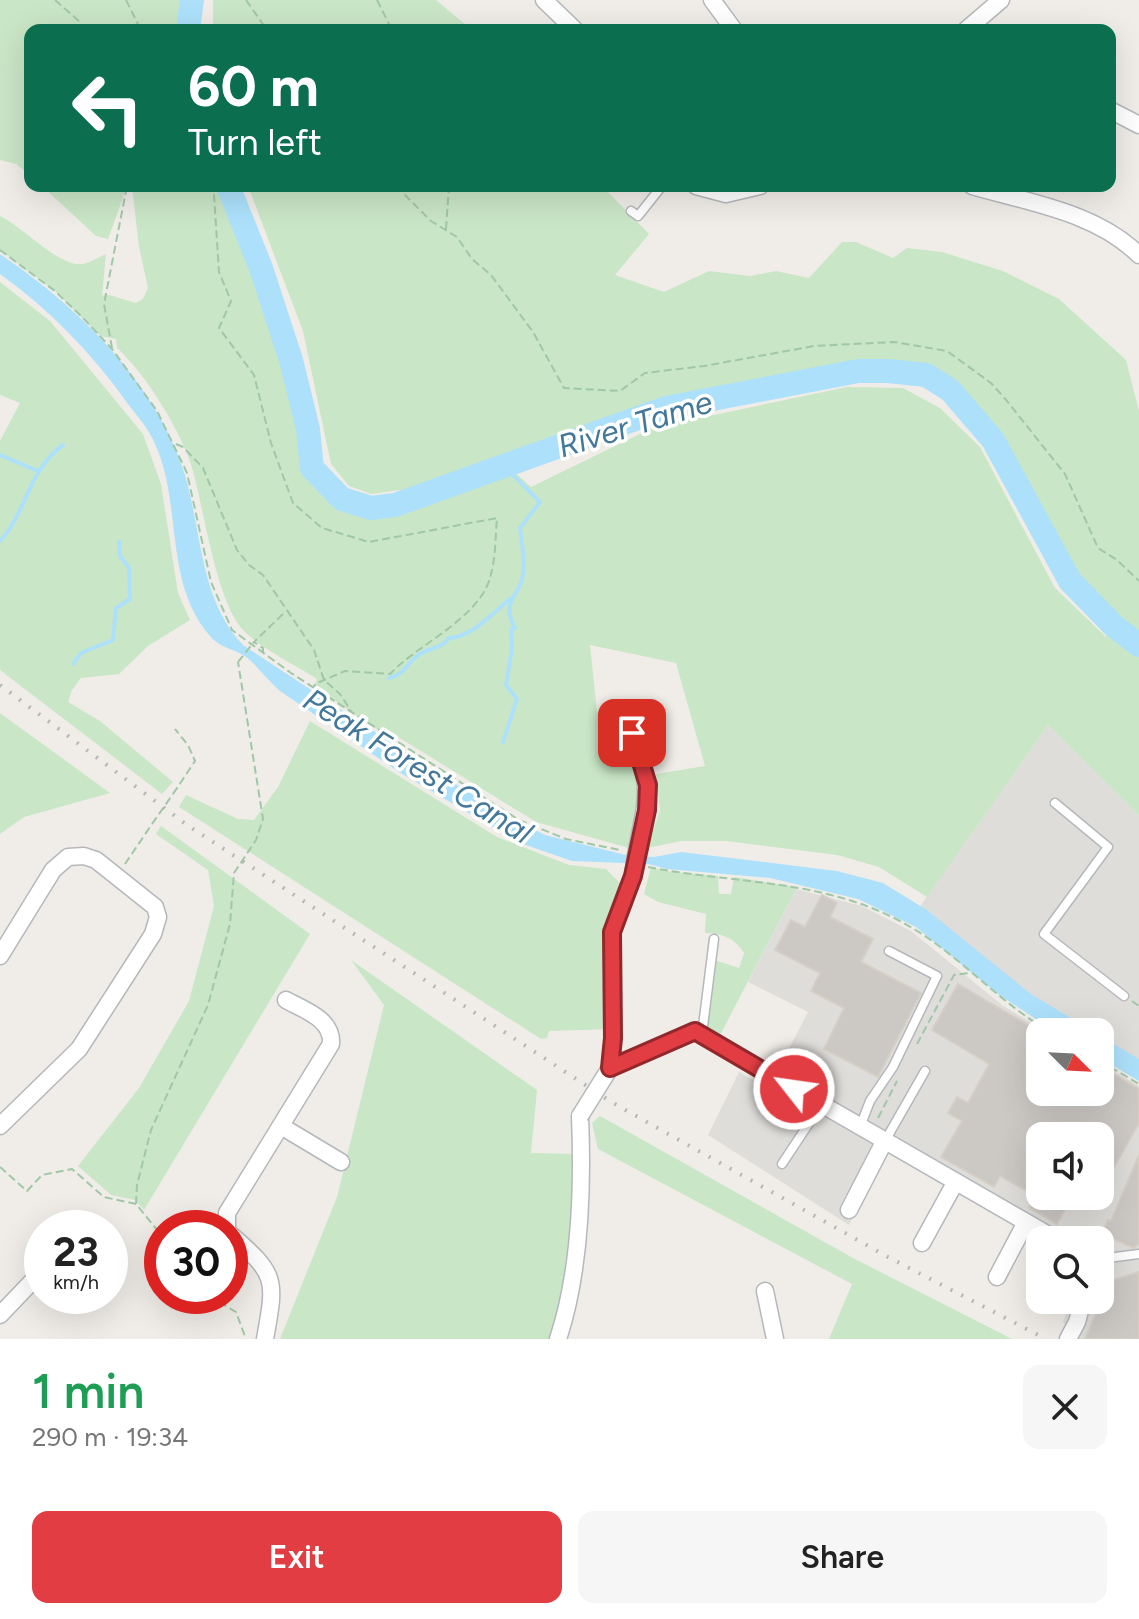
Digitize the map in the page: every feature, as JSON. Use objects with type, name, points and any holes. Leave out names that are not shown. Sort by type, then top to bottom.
[{"type":"street","points":[[544,0],[569,24]]},
{"type":"street","points":[[712,0],[730,24]]},
{"type":"street","points":[[973,24],[1001,0]]},
{"type":"street","points":[[1116,113],[1139,125]]},
{"type":"street","points":[[992,192],[1080,218],[1131,247],[1139,255]]},
{"type":"street","points":[[558,1339],[570,1295],[575,1250],[580,1116],[610,1068],[613,1038],[612,932],[636,871],[633,849],[647,810],[648,785],[632,733]]},
{"type":"street","points":[[0,956],[58,863],[68,857],[84,856],[96,860],[155,907],[158,917],[153,934],[79,1049],[0,1126]]},
{"type":"street","points":[[229,1210],[331,1037],[324,1022],[286,1000]]},
{"type":"street","points":[[610,1068],[698,1033],[1029,1226]]},
{"type":"street","points":[[281,1126],[341,1162]]},
{"type":"street","points":[[849,1210],[884,1142]]},
{"type":"street","points":[[922,1243],[955,1183]]},
{"type":"street","points":[[997,1277],[1025,1224]]},
{"type":"street","points":[[248,1251],[268,1270],[271,1280],[265,1339]]},
{"type":"street","points":[[0,1315],[24,1290]]},
{"type":"street","points":[[765,1291],[775,1339]]},
{"type":"street","points":[[1068,1339],[1079,1314]]},
{"type":"lane","points":[[631,211],[638,216],[657,192]]},
{"type":"lane","points":[[1055,803],[1108,847],[1044,934],[1124,996]]},
{"type":"lane","points":[[698,1033],[714,939]]},
{"type":"lane","points":[[860,1128],[870,1101],[893,1067],[937,976],[889,951]]},
{"type":"lane","points":[[884,1142],[925,1071]]},
{"type":"lane","points":[[782,1164],[821,1105]]},
{"type":"lane","points":[[1114,1257],[1139,1254]]},
{"type":"path","points":[[55,0],[80,24]]},
{"type":"path","points":[[126,0],[138,24]]},
{"type":"path","points":[[246,0],[263,24]]},
{"type":"path","points":[[377,0],[389,24]]},
{"type":"path","points":[[112,349],[104,304],[126,192]]},
{"type":"path","points":[[211,192],[214,195],[219,272],[231,301],[219,328],[254,375],[271,443],[293,503],[322,528],[369,542],[497,518],[494,556],[484,591],[455,622],[406,658],[390,674],[345,671],[314,687]]},
{"type":"path","points":[[402,192],[431,221],[457,237],[472,259],[491,275],[533,332],[564,388],[620,391],[645,373],[814,346],[894,342],[947,351],[991,383],[1007,401],[1065,474],[1098,548],[1117,560],[1139,581]]},
{"type":"path","points":[[446,230],[449,192]]},
{"type":"path","points":[[0,250],[55,291],[112,349],[157,411],[187,473],[216,594],[232,630],[264,655],[519,820],[566,839],[633,849]]},
{"type":"path","points":[[175,444],[183,447],[203,468],[237,550],[249,565],[263,575],[314,650],[324,680],[340,694],[352,713]]},
{"type":"path","points":[[136,1204],[137,1185],[151,1130],[208,1005],[230,924],[234,873],[256,840],[263,819],[238,662],[286,611]]},
{"type":"path","points":[[254,642],[263,648],[264,655]]},
{"type":"path","points":[[118,875],[195,761],[188,745],[175,729]]},
{"type":"path","points":[[636,871],[771,881],[864,904],[914,929],[970,972],[999,999],[1028,1018]]},
{"type":"path","points":[[954,975],[970,972]]},
{"type":"path","points":[[1114,1069],[1139,1084]]},
{"type":"path","points":[[0,1167],[27,1191],[42,1175],[72,1169],[104,1197],[136,1204],[144,1214]]},
{"type":"path","points":[[237,1314],[246,1339]]},
{"type":"shaded area","points":[[1048,725],[1139,815],[1139,1071],[1114,1056],[1114,1018],[1056,1018],[914,915]]},
{"type":"shaded area","points":[[796,889],[862,906],[911,931],[1002,1005],[1026,1020],[1026,1106],[1114,1106],[1114,1071],[1139,1086],[1139,1339],[1073,1339],[1063,1321],[1066,1314],[1114,1314],[1114,1226],[1026,1226],[1026,1233],[886,1152],[849,1225],[708,1135],[739,1072],[768,1089],[808,1012],[748,982]]},
{"type":"green space","points":[[0,0],[192,0],[189,24],[24,24],[24,170],[16,164],[0,160]]},
{"type":"green space","points":[[213,0],[436,0],[465,24],[213,24]]},
{"type":"green space","points":[[48,192],[124,192],[108,239],[96,236]]},
{"type":"green space","points":[[133,192],[230,192],[261,268],[291,360],[308,429],[312,468],[336,496],[371,508],[395,505],[507,465],[531,487],[652,428],[847,387],[903,388],[940,408],[980,447],[1055,588],[1106,637],[1111,623],[1068,579],[1004,457],[981,423],[960,398],[943,384],[907,372],[824,376],[776,384],[681,406],[613,427],[612,418],[408,489],[371,494],[349,486],[331,464],[303,331],[250,192],[608,192],[649,234],[615,275],[664,292],[709,271],[750,276],[776,271],[809,278],[842,242],[856,242],[893,258],[907,248],[942,252],[1003,271],[1059,299],[1126,360],[1139,411],[1139,815],[1048,725],[927,897],[879,867],[837,855],[726,841],[681,841],[647,848],[660,810],[656,774],[705,766],[676,663],[590,645],[597,712],[633,736],[648,785],[629,848],[536,822],[390,732],[390,738],[314,687],[317,679],[245,632],[235,619],[219,580],[188,456],[162,405],[140,373],[117,348],[116,339],[100,336],[55,291],[0,250],[0,216],[52,253],[73,263],[82,264],[106,254],[102,296],[106,294],[136,303],[143,299],[148,288],[139,247]]},
{"type":"green space","points":[[0,282],[50,321],[143,434],[161,484],[178,593],[190,620],[148,646],[119,674],[81,678],[68,702],[100,721],[173,782],[162,794],[0,670],[0,441],[20,403],[0,395]]},
{"type":"green space","points":[[0,713],[110,793],[24,817],[0,834]]},
{"type":"green space","points":[[310,721],[497,837],[569,865],[606,869],[622,885],[608,916],[605,942],[613,1029],[549,1031],[547,1038],[541,1039],[179,807],[186,795],[238,819],[254,820],[278,787]]},
{"type":"green space","points":[[161,826],[310,934],[144,1210],[135,1200],[111,1195],[78,1166],[139,1088],[189,1001],[214,906],[208,870],[156,834]]},
{"type":"green space","points":[[651,867],[718,876],[719,894],[731,894],[734,877],[797,887],[716,1043],[695,1031],[710,978],[717,961],[739,968],[744,953],[727,937],[705,933],[706,914],[658,902],[644,894]]},
{"type":"green space","points":[[351,960],[537,1090],[531,1153],[576,1154],[566,1270],[553,1339],[280,1339],[337,1197],[384,1005]]},
{"type":"green space","points":[[600,1116],[853,1258],[1012,1339],[829,1339],[852,1284],[598,1149],[592,1123]]},
{"type":"water","name":"Peak Forest Canal","points":[[0,254],[85,323],[134,378],[155,409],[185,475],[210,587],[218,608],[243,645],[434,771],[545,835],[626,855],[654,857],[681,852],[837,871],[883,883],[927,910],[1031,994],[1071,1018],[1034,1018],[999,995],[916,927],[858,899],[770,878],[667,869],[648,864],[572,861],[520,843],[399,772],[280,691],[246,657],[214,640],[195,615],[179,568],[163,468],[153,439],[143,423],[85,350],[36,302],[0,274]]},
{"type":"water","points":[[1114,1044],[1139,1059],[1139,1081],[1114,1066]]},
{"type":"building","points":[[822,895],[837,903],[830,917],[873,939],[861,962],[921,993],[878,1077],[824,1049],[844,1008],[811,991],[820,973],[775,950],[791,920],[805,927]]},
{"type":"building","points":[[958,984],[1026,1024],[1026,1106],[1114,1106],[1114,1074],[1139,1089],[1139,1123],[1114,1167],[1114,1122],[1026,1122],[1026,1190],[1000,1176],[994,1187],[941,1157],[962,1121],[948,1113],[957,1097],[968,1103],[989,1064],[932,1030]]},
{"type":"building","points":[[1139,1155],[1139,1243],[1134,1248],[1114,1239],[1114,1226],[1105,1226],[1108,1220],[1111,1221]]},
{"type":"building","points":[[1032,1210],[1065,1210],[1057,1224]]},
{"type":"building","points":[[1139,1272],[1139,1339],[1085,1339],[1096,1314],[1114,1314],[1114,1280]]},
{"type":"waterway","name":"River Tame","points":[[189,24],[192,0]]},
{"type":"waterway","name":"River Tame","points":[[230,192],[261,268],[291,360],[308,429],[312,468],[342,499],[371,508],[395,505],[666,408],[858,371],[926,375],[950,390],[993,440],[1070,581],[1114,626],[1139,645]]},
{"type":"waterway","points":[[0,541],[9,530],[42,466],[63,445]]},
{"type":"waterway","points":[[0,455],[38,471]]},
{"type":"waterway","points":[[503,742],[517,699],[506,685],[512,648],[511,630],[515,628],[509,611],[510,604],[522,581],[524,568],[520,528],[540,502],[504,466]]},
{"type":"waterway","points":[[73,664],[81,653],[113,640],[116,608],[130,599],[129,568],[120,556],[119,542]]},
{"type":"waterway","points":[[389,678],[399,674],[420,654],[474,629],[510,599]]},
{"type":"railway","points":[[0,685],[187,825],[613,1103],[888,1257],[1046,1339]]},
{"type":"route","points":[[632,733],[648,785],[647,810],[633,876],[612,932],[613,1038],[610,1068],[695,1031],[794,1089]]}]
